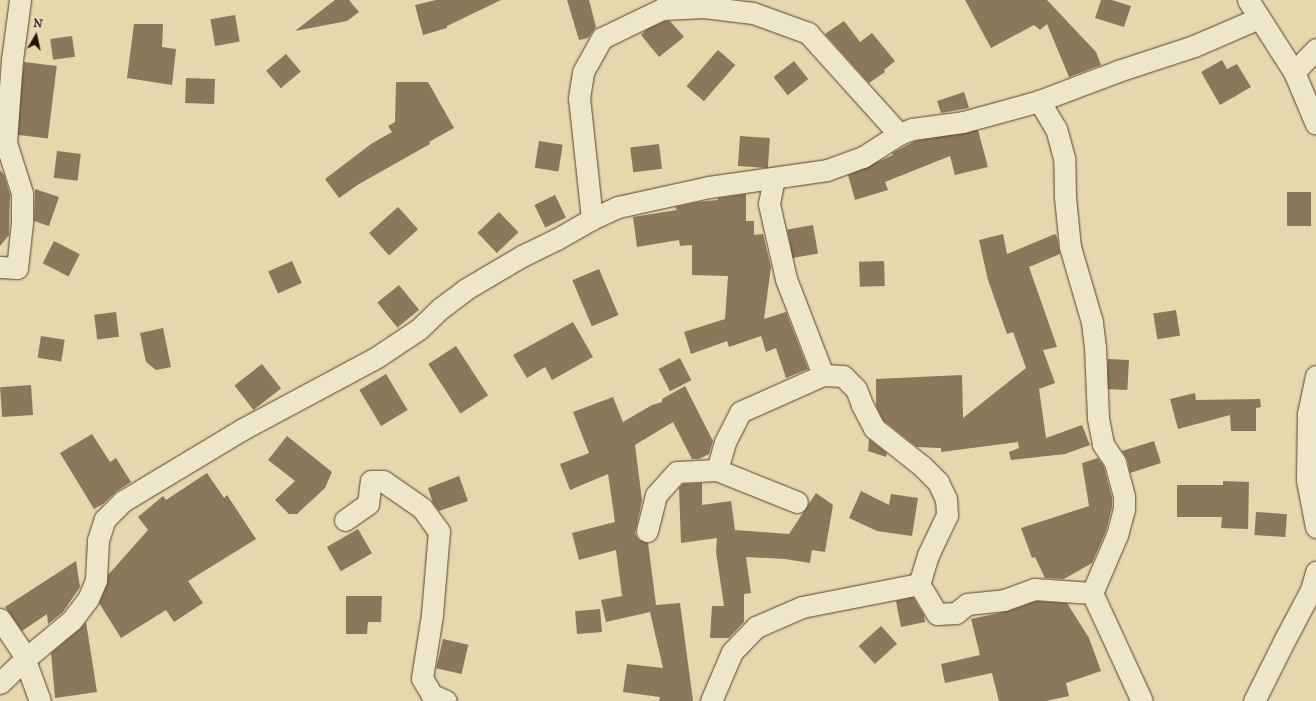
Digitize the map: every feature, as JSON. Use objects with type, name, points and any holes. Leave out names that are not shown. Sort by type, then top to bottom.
[{"type":"street","points":[[0,268],[17,268],[22,223],[22,193],[6,142],[12,60],[20,0]]},
{"type":"street","points":[[1248,0],[1294,72],[1316,124]]},
{"type":"street","points":[[592,219],[579,98],[583,72],[602,38],[660,4],[704,6],[753,13],[808,33],[899,134]]},
{"type":"street","points":[[0,683],[25,659],[72,620],[88,599],[96,580],[98,540],[105,519],[123,501],[241,430],[377,357],[419,329],[441,308],[466,289],[522,256],[557,239],[592,219],[618,207],[709,187],[827,170],[863,157],[899,134],[912,129],[964,122],[1039,101],[1118,71],[1194,46],[1259,18]]},
{"type":"street","points":[[1294,72],[1316,50]]},
{"type":"street","points":[[1039,101],[1056,129],[1064,158],[1065,197],[1070,247],[1092,322],[1095,347],[1098,418],[1102,444],[1115,462],[1124,496],[1124,509],[1117,535],[1092,593],[1142,701]]},
{"type":"street","points":[[774,178],[769,204],[786,279],[823,375]]},
{"type":"street","points":[[717,470],[725,442],[740,412],[823,375],[843,376],[856,389],[862,405],[874,428],[922,466],[938,482],[946,499],[947,515],[928,555],[919,584],[937,614],[956,613],[967,604],[1004,600],[1034,589],[1092,593]]},
{"type":"street","points":[[1316,376],[1308,413],[1307,480],[1316,526]]},
{"type":"street","points":[[647,531],[656,495],[677,472],[717,470],[797,502]]},
{"type":"street","points":[[345,520],[368,504],[371,481],[383,481],[422,508],[439,531],[432,615],[422,678],[432,696],[446,701]]},
{"type":"street","points":[[1254,701],[1284,640],[1312,590],[1316,572]]},
{"type":"street","points":[[711,701],[732,652],[756,627],[802,606],[919,584]]},
{"type":"street","points":[[0,619],[25,659],[40,701]]},
{"type":"building","points":[[335,0],[349,0],[359,12],[347,21],[295,31]]},
{"type":"building","points":[[436,0],[501,0],[447,26],[447,28],[423,35],[415,5]]},
{"type":"building","points":[[567,0],[589,0],[596,27],[588,38],[579,40]]},
{"type":"building","points":[[965,0],[1047,0],[1096,52],[1101,65],[1069,77],[1047,24],[1040,30],[1034,25],[991,48]]},
{"type":"building","points":[[1101,0],[1112,0],[1131,6],[1124,27],[1095,18]]},
{"type":"building","points":[[235,15],[240,42],[215,46],[210,19]]},
{"type":"building","points":[[665,21],[670,21],[684,37],[659,57],[641,35],[647,29]]},
{"type":"building","points":[[844,21],[860,42],[872,33],[895,61],[884,70],[885,72],[869,83],[825,34]]},
{"type":"building","points":[[134,24],[163,24],[162,47],[176,49],[172,85],[127,78]]},
{"type":"building","points":[[72,36],[75,57],[53,60],[50,39]]},
{"type":"building","points":[[718,50],[735,65],[704,101],[687,86]]},
{"type":"building","points":[[286,54],[301,72],[281,88],[266,71]]},
{"type":"building","points":[[1222,60],[1227,69],[1237,64],[1251,87],[1220,105],[1201,72]]},
{"type":"building","points":[[794,61],[808,79],[788,95],[774,77]]},
{"type":"building","points":[[24,62],[57,66],[48,138],[15,134]]},
{"type":"building","points":[[186,78],[215,79],[214,104],[185,103]]},
{"type":"building","points":[[396,82],[428,82],[454,128],[429,142],[430,144],[359,184],[339,198],[325,179],[371,144],[392,132],[388,126],[395,122]]},
{"type":"building","points":[[964,92],[969,108],[941,113],[937,101]]},
{"type":"building","points":[[978,130],[988,167],[955,175],[950,156],[885,182],[888,190],[855,200],[848,175],[893,155],[892,153],[915,141]]},
{"type":"building","points":[[740,136],[770,138],[768,168],[738,166]]},
{"type":"building","points":[[539,141],[563,145],[558,171],[535,168]]},
{"type":"building","points":[[659,144],[662,169],[633,172],[630,148]]},
{"type":"building","points":[[57,151],[81,154],[78,181],[54,178]]},
{"type":"building","points":[[0,170],[4,175],[10,195],[9,235],[0,246]]},
{"type":"building","points":[[35,189],[59,197],[49,226],[34,221]]},
{"type":"building","points":[[1287,192],[1311,192],[1311,226],[1287,226]]},
{"type":"building","points":[[746,194],[746,221],[754,221],[754,235],[763,234],[771,267],[764,319],[786,312],[808,369],[786,378],[776,348],[766,352],[761,336],[729,347],[727,341],[691,354],[684,332],[725,319],[728,276],[692,275],[692,245],[680,246],[679,240],[637,247],[633,217],[677,210],[675,207],[697,202],[718,200],[718,198]]},
{"type":"building","points":[[555,195],[566,217],[545,228],[534,205]]},
{"type":"building","points":[[398,207],[418,229],[389,255],[369,233]]},
{"type":"building","points":[[499,212],[518,232],[497,253],[477,233]]},
{"type":"building","points":[[813,225],[818,254],[792,258],[787,230]]},
{"type":"building","points":[[1003,234],[1007,254],[1055,234],[1057,237],[1060,254],[1029,267],[1057,347],[1043,350],[1055,383],[1039,389],[1046,438],[1082,425],[1090,445],[1065,454],[1011,460],[1009,452],[1019,448],[1018,442],[941,452],[941,448],[917,447],[883,420],[876,406],[876,379],[962,375],[963,418],[1026,368],[1013,332],[1007,334],[988,280],[979,240]]},
{"type":"building","points":[[54,241],[80,254],[68,276],[43,263]]},
{"type":"building","points":[[292,261],[302,283],[278,294],[268,272]]},
{"type":"building","points":[[884,261],[885,286],[860,287],[859,262]]},
{"type":"building","points":[[599,269],[619,315],[592,326],[572,280]]},
{"type":"building","points":[[399,285],[419,310],[397,327],[377,303]]},
{"type":"building","points":[[1176,310],[1180,336],[1157,339],[1153,314]]},
{"type":"building","points":[[116,312],[119,337],[97,339],[94,315]]},
{"type":"building","points":[[573,322],[593,357],[552,380],[545,367],[527,378],[513,355]]},
{"type":"building","points":[[163,328],[171,367],[156,370],[146,362],[140,333]]},
{"type":"building","points":[[41,336],[65,340],[61,361],[38,358]]},
{"type":"building","points":[[456,346],[488,395],[460,413],[428,364]]},
{"type":"building","points":[[680,358],[691,380],[670,391],[659,369]]},
{"type":"building","points":[[1108,359],[1129,360],[1127,390],[1106,389]]},
{"type":"building","points":[[262,364],[281,388],[254,410],[234,386]]},
{"type":"building","points":[[386,374],[408,410],[381,426],[359,390]]},
{"type":"building","points":[[31,385],[33,415],[2,417],[0,387]]},
{"type":"building","points":[[685,386],[713,441],[709,454],[699,459],[692,459],[673,422],[635,445],[642,500],[635,534],[639,540],[648,543],[656,605],[680,603],[693,701],[659,701],[660,697],[623,692],[627,664],[663,668],[650,612],[606,622],[601,600],[622,596],[616,550],[579,560],[572,533],[615,522],[608,474],[570,490],[560,464],[589,453],[573,412],[613,397],[623,422],[652,405],[662,402],[662,399]]},
{"type":"building","points":[[1195,393],[1196,400],[1260,399],[1261,407],[1256,408],[1256,431],[1231,431],[1230,415],[1178,429],[1170,399]]},
{"type":"building","points":[[92,434],[110,462],[116,458],[131,482],[117,491],[103,504],[94,509],[60,453]]},
{"type":"building","points":[[287,436],[332,472],[325,488],[297,514],[289,514],[275,500],[295,481],[268,460]]},
{"type":"building","points":[[869,439],[887,453],[886,457],[868,451]]},
{"type":"building","points":[[1154,441],[1161,463],[1130,473],[1127,459],[1122,451]]},
{"type":"building","points":[[1098,458],[1104,467],[1112,498],[1112,507],[1106,531],[1092,563],[1064,579],[1045,578],[1035,557],[1032,558],[1021,528],[1089,506],[1082,463]]},
{"type":"building","points":[[207,473],[224,498],[227,495],[256,539],[188,581],[203,603],[174,622],[166,610],[121,638],[99,603],[107,584],[108,575],[148,530],[138,517],[163,496],[166,500]]},
{"type":"building","points":[[459,476],[468,501],[439,511],[433,503],[428,488]]},
{"type":"building","points":[[1223,481],[1249,482],[1248,529],[1221,528],[1222,517],[1177,517],[1177,485],[1223,485]]},
{"type":"building","points":[[702,483],[702,505],[731,501],[735,530],[789,534],[816,493],[833,505],[825,552],[812,550],[810,563],[785,559],[746,557],[751,593],[744,594],[744,622],[729,638],[710,638],[712,606],[724,606],[716,552],[717,538],[681,543],[679,488],[683,484]]},
{"type":"building","points":[[861,491],[889,505],[891,494],[918,498],[912,536],[877,531],[849,518]]},
{"type":"building","points":[[1256,512],[1287,514],[1285,537],[1254,535]]},
{"type":"building","points":[[358,529],[372,553],[341,571],[327,547]]},
{"type":"building","points":[[76,561],[80,587],[63,612],[48,624],[47,614],[22,631],[5,607]]},
{"type":"building","points":[[346,596],[382,596],[381,622],[368,622],[367,634],[346,634]]},
{"type":"building","points":[[913,597],[924,615],[925,622],[901,627],[896,601]]},
{"type":"building","points":[[1036,601],[1067,603],[1089,638],[1101,671],[1066,683],[1069,696],[1046,701],[999,701],[992,673],[945,683],[941,664],[980,655],[971,619],[1008,611]]},
{"type":"building","points":[[600,609],[602,632],[577,634],[575,611]]},
{"type":"building","points":[[86,622],[97,692],[55,698],[51,653],[80,629]]},
{"type":"building","points":[[881,626],[897,644],[875,664],[859,646]]},
{"type":"building","points":[[443,639],[468,645],[462,674],[436,668]]}]
